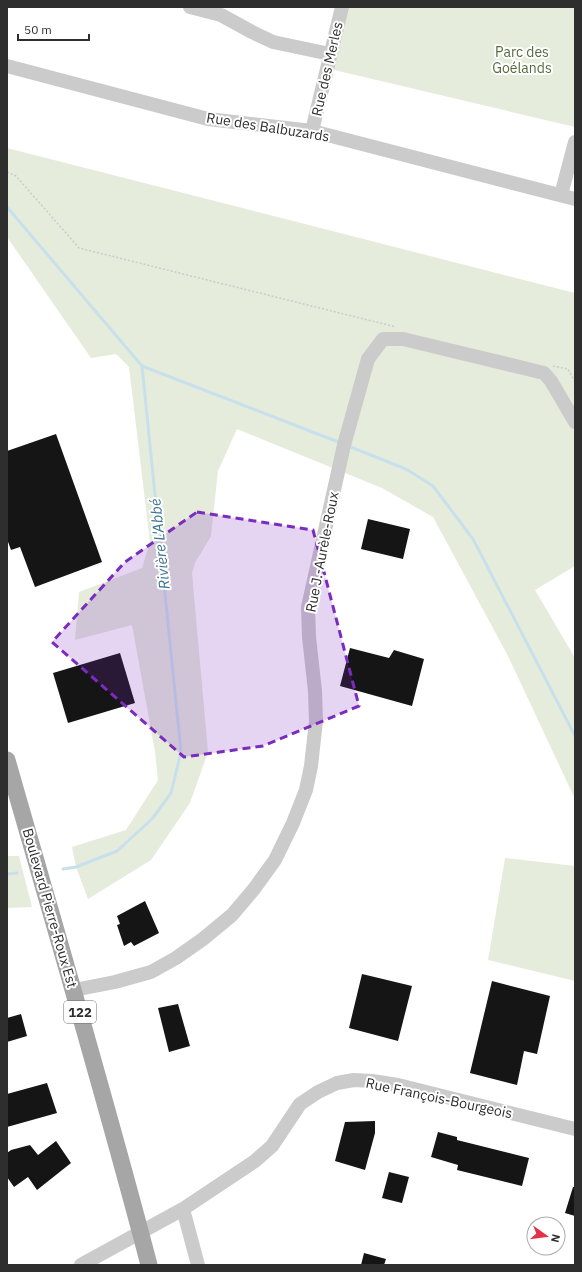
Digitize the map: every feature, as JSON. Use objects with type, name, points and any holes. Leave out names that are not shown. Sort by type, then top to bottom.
[{"type":"main road","name":"Boulevard Pierre-Roux Est","points":[[7,760],[74,990],[149,1265]]},
{"type":"street","points":[[190,7],[221,15],[273,42],[330,54]]},
{"type":"street","name":"Rue des Merles","points":[[312,131],[342,7]]},
{"type":"street","name":"Rue des Balbuzards","points":[[7,66],[208,118],[312,131],[575,199]]},
{"type":"street","points":[[561,196],[575,142]]},
{"type":"street","name":"Rue J.-Aurèle-Roux","points":[[74,990],[115,982],[151,972],[176,958],[203,939],[232,915],[254,889],[275,860],[293,824],[308,782],[314,746],[316,721],[308,607],[344,445],[364,373],[368,359],[383,339],[403,339],[544,373],[575,422]]},
{"type":"street","name":"Rue François-Bourgeois","points":[[81,1265],[183,1209],[261,1156],[272,1146],[300,1104],[318,1092],[337,1083],[354,1080],[398,1085],[575,1129]]},
{"type":"street","points":[[183,1209],[198,1265]]},
{"type":"path","points":[[7,172],[16,176],[79,248],[401,328]]},
{"type":"path","points":[[552,365],[568,369],[575,382]]},
{"type":"highlighted area","points":[[197,512],[313,530],[359,706],[263,746],[184,757],[52,642],[125,562]]},
{"type":"green space","name":"Parc des Goélands","points":[[346,7],[575,7],[575,127],[330,69]]},
{"type":"green space","points":[[7,148],[575,293],[575,566],[535,590],[575,658],[575,799],[508,656],[433,517],[382,488],[237,429],[218,471],[211,536],[195,563],[192,573],[208,752],[190,803],[151,860],[88,899],[76,867],[72,847],[126,830],[158,780],[155,752],[132,625],[75,640],[79,592],[142,568],[150,542],[129,367],[116,354],[91,358],[7,237]]},
{"type":"green space","points":[[7,856],[19,856],[32,907],[7,908]]},
{"type":"green space","points":[[505,858],[575,866],[575,981],[488,960]]},
{"type":"building","points":[[56,434],[102,562],[35,587],[20,547],[11,550],[7,539],[7,451]]},
{"type":"building","points":[[368,519],[410,529],[403,559],[361,549]]},
{"type":"building","points":[[350,648],[389,658],[394,650],[424,659],[412,706],[340,686]]},
{"type":"building","points":[[120,653],[135,703],[68,723],[53,673]]},
{"type":"building","points":[[145,901],[159,933],[134,946],[131,942],[124,946],[117,925],[120,924],[117,916]]},
{"type":"building","points":[[362,974],[412,986],[398,1041],[349,1028]]},
{"type":"building","points":[[492,981],[550,996],[537,1054],[524,1051],[517,1085],[470,1073]]},
{"type":"building","points":[[178,1004],[190,1046],[169,1052],[158,1008]]},
{"type":"building","points":[[21,1014],[27,1036],[7,1042],[7,1018]]},
{"type":"building","points":[[47,1083],[57,1113],[7,1127],[7,1094]]},
{"type":"building","points":[[375,1121],[375,1133],[365,1170],[335,1161],[345,1122]]},
{"type":"building","points":[[438,1132],[457,1137],[457,1140],[529,1158],[522,1186],[457,1170],[458,1165],[431,1157]]},
{"type":"building","points":[[56,1141],[71,1163],[37,1190],[28,1177],[14,1187],[7,1177],[7,1153],[11,1150],[30,1145],[38,1155]]},
{"type":"building","points":[[389,1172],[409,1177],[402,1203],[382,1198]]},
{"type":"building","points":[[573,1187],[575,1187],[575,1216],[565,1213]]},
{"type":"building","points":[[364,1253],[386,1259],[384,1265],[361,1265]]},
{"type":"waterway","name":"Rivière L'Abbé","points":[[7,207],[142,366],[181,752],[171,793],[152,819],[117,851],[76,867],[63,869]]},
{"type":"waterway","points":[[142,366],[341,443]]},
{"type":"waterway","points":[[348,446],[406,469],[433,486],[473,539],[575,736]]},
{"type":"waterway","name":"Rivière L'Abbé","points":[[7,874],[17,873]]}]
